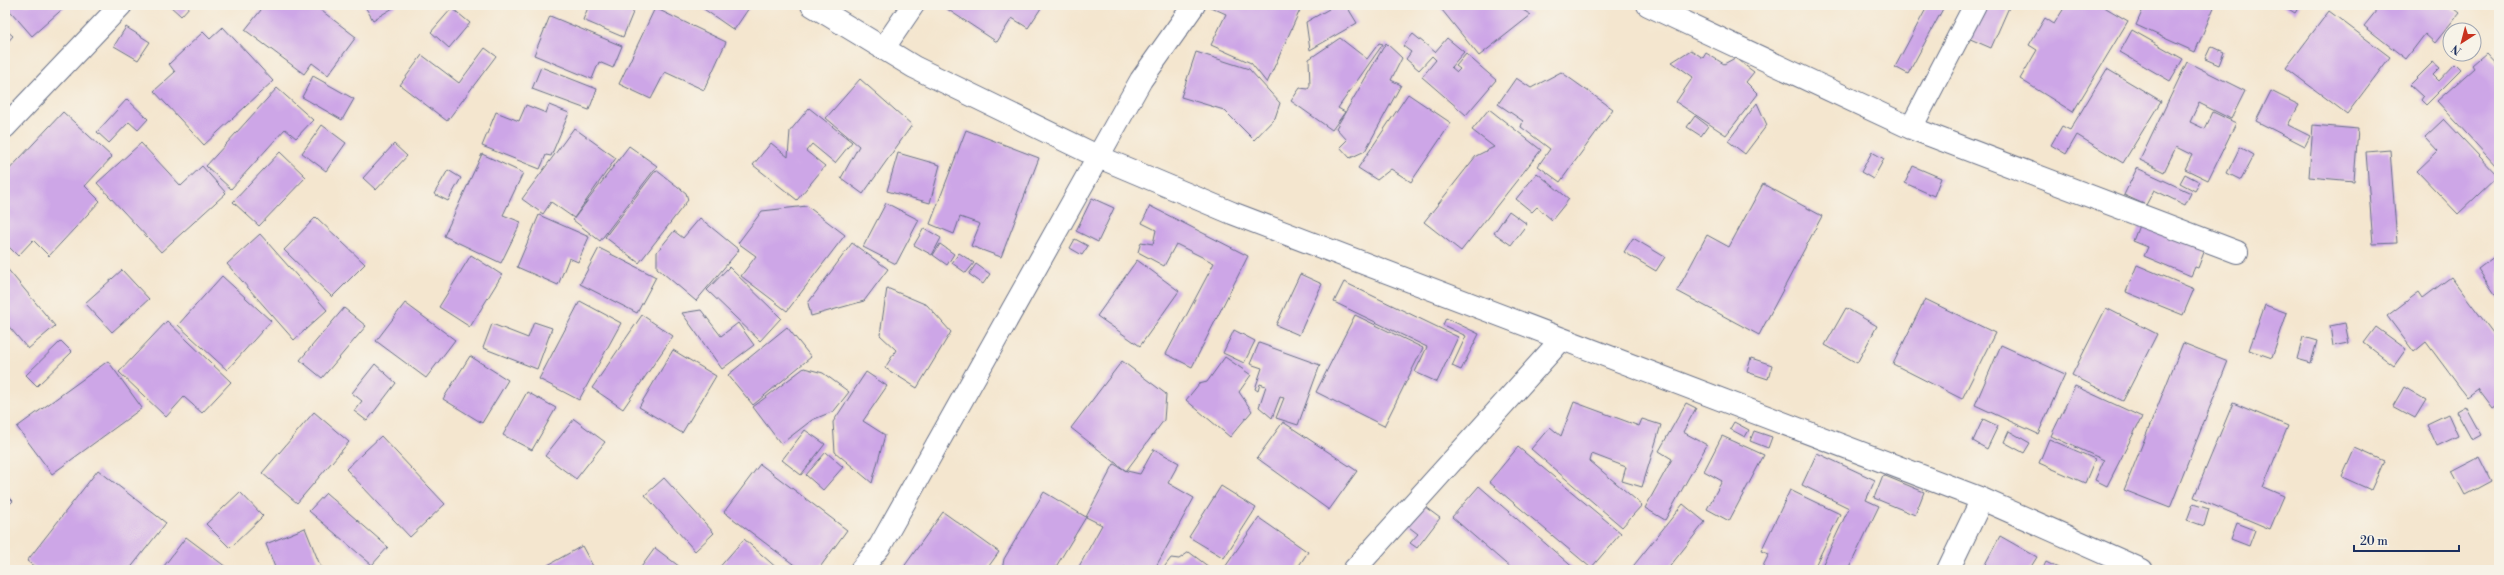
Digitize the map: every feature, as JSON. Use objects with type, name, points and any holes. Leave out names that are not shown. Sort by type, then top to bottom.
[{"type":"street","points":[[5,128],[121,5]]},
{"type":"street","points":[[812,5],[914,67],[1099,157],[1232,213],[1561,340],[1982,499],[2142,570]]},
{"type":"street","points":[[884,49],[914,5]]},
{"type":"street","points":[[861,570],[880,546],[1141,80],[1194,5]]},
{"type":"street","points":[[1648,5],[1912,128],[2237,252]]},
{"type":"street","points":[[1912,128],[1975,5]]},
{"type":"street","points":[[1354,570],[1561,340]]},
{"type":"street","points":[[1948,570],[1982,499]]},
{"type":"building","points":[[5,5],[67,5],[32,36]]},
{"type":"building","points":[[169,5],[191,5],[181,16]]},
{"type":"building","points":[[254,5],[314,5],[356,37],[328,75],[312,63],[304,74],[245,30],[261,10]]},
{"type":"building","points":[[364,5],[398,5],[373,20]]},
{"type":"building","points":[[589,5],[636,5],[623,37],[583,20]]},
{"type":"building","points":[[698,5],[751,5],[734,30]]},
{"type":"building","points":[[949,5],[1043,5],[1028,28],[1012,18],[997,42],[947,9]]},
{"type":"building","points":[[1206,5],[1289,5],[1300,10],[1267,83],[1251,63],[1211,45],[1226,14]]},
{"type":"building","points":[[1326,5],[1346,5],[1357,23],[1310,50],[1306,22],[1329,9]]},
{"type":"building","points":[[1438,5],[1515,5],[1531,15],[1479,56]]},
{"type":"building","points":[[1928,5],[1945,5],[1908,74],[1895,67]]},
{"type":"building","points":[[1982,5],[2010,5],[1991,48],[1968,38]]},
{"type":"building","points":[[2066,5],[2101,5],[2128,21],[2073,112],[2020,79],[2037,50],[2029,45],[2045,18],[2054,24]]},
{"type":"building","points":[[2145,5],[2215,5],[2195,52],[2136,25]]},
{"type":"building","points":[[2282,5],[2300,5],[2295,13]]},
{"type":"building","points":[[2381,5],[2449,5],[2459,13],[2452,22],[2442,22],[2442,34],[2435,43],[2425,34],[2406,59],[2364,26]]},
{"type":"building","points":[[452,8],[470,23],[449,48],[431,32]]},
{"type":"building","points":[[655,8],[726,42],[704,90],[665,72],[651,99],[619,84]]},
{"type":"building","points":[[2329,11],[2390,57],[2347,114],[2286,68]]},
{"type":"building","points":[[550,16],[622,46],[613,68],[599,62],[592,79],[534,55]]},
{"type":"building","points":[[126,27],[150,42],[138,60],[114,46]]},
{"type":"building","points":[[223,27],[273,81],[204,145],[154,91],[175,72],[169,64],[203,32],[210,39]]},
{"type":"building","points":[[5,29],[13,36],[5,45]]},
{"type":"building","points":[[2132,30],[2183,59],[2170,81],[2120,52]]},
{"type":"building","points":[[1413,34],[1435,52],[1447,38],[1464,52],[1451,67],[1457,72],[1460,69],[1456,66],[1466,54],[1496,80],[1466,115],[1422,77],[1436,60],[1432,56],[1419,70],[1406,59],[1411,52],[1403,46]]},
{"type":"building","points":[[1340,38],[1367,59],[1379,43],[1383,44],[1338,108],[1345,112],[1332,130],[1291,101],[1300,88],[1308,89],[1310,86],[1309,59]]},
{"type":"building","points":[[1386,43],[1402,58],[1391,80],[1401,85],[1365,151],[1350,158],[1340,147],[1347,140],[1336,128]]},
{"type":"building","points":[[2211,46],[2224,52],[2219,65],[2205,59]]},
{"type":"building","points":[[485,48],[496,56],[447,121],[400,85],[422,55],[459,83]]},
{"type":"building","points":[[1691,50],[1703,58],[1706,53],[1724,64],[1735,58],[1754,72],[1746,82],[1758,94],[1726,135],[1676,102],[1693,77],[1672,62]]},
{"type":"building","points":[[1196,52],[1249,69],[1280,103],[1275,118],[1254,140],[1224,110],[1181,97]]},
{"type":"building","points":[[2486,53],[2499,67],[2499,164],[2496,166],[2437,101],[2474,68],[2472,65],[2476,62],[2482,62],[2482,56]]},
{"type":"building","points":[[2187,62],[2245,91],[2231,119],[2199,103],[2190,122],[2205,129],[2213,112],[2236,123],[2208,180],[2185,169],[2192,155],[2176,147],[2164,172],[2140,160]]},
{"type":"building","points":[[2433,62],[2440,68],[2433,75],[2439,81],[2455,64],[2461,70],[2426,105],[2421,100],[2423,97],[2410,85]]},
{"type":"building","points":[[541,67],[597,89],[589,110],[532,89]]},
{"type":"building","points":[[2107,69],[2161,101],[2123,163],[2077,135],[2066,154],[2051,145],[2062,126],[2070,130]]},
{"type":"building","points":[[1561,72],[1613,109],[1560,182],[1538,166],[1550,149],[1521,127],[1523,121],[1498,104],[1516,78],[1531,88]]},
{"type":"building","points":[[313,76],[354,99],[342,120],[302,97]]},
{"type":"building","points":[[860,79],[912,125],[863,194],[841,178],[859,146],[826,118]]},
{"type":"building","points":[[277,88],[313,120],[296,138],[285,129],[231,189],[206,166]]},
{"type":"building","points":[[2271,91],[2299,105],[2288,125],[2310,136],[2305,146],[2256,121]]},
{"type":"building","points":[[1408,94],[1451,123],[1411,182],[1391,169],[1377,180],[1358,168]]},
{"type":"building","points":[[127,99],[148,119],[138,130],[129,122],[109,143],[97,132]]},
{"type":"building","points":[[1757,103],[1767,125],[1745,154],[1728,141]]},
{"type":"building","points":[[526,105],[546,113],[549,105],[569,113],[551,156],[546,155],[540,169],[482,146],[496,112],[519,121]]},
{"type":"building","points":[[809,108],[852,142],[835,163],[812,144],[806,151],[825,166],[797,200],[753,165],[771,143],[788,157],[790,131]]},
{"type":"building","points":[[1489,109],[1541,150],[1461,251],[1424,222],[1476,156],[1494,147],[1472,130]]},
{"type":"building","points":[[63,112],[112,157],[85,186],[100,201],[49,256],[33,240],[18,256],[5,243],[5,174]]},
{"type":"building","points":[[1695,116],[1708,126],[1701,136],[1687,127]]},
{"type":"building","points":[[2444,119],[2498,176],[2458,214],[2417,171],[2438,151],[2425,137]]},
{"type":"building","points":[[322,125],[346,143],[326,171],[302,153]]},
{"type":"building","points":[[2313,125],[2358,129],[2354,181],[2309,177]]},
{"type":"building","points":[[574,128],[616,158],[574,218],[551,202],[543,214],[522,199]]},
{"type":"building","points":[[966,130],[1039,158],[1001,257],[971,246],[980,224],[960,217],[954,234],[930,224]]},
{"type":"building","points":[[141,143],[181,186],[202,166],[226,193],[161,252],[97,183]]},
{"type":"building","points":[[394,144],[407,156],[376,190],[363,178]]},
{"type":"building","points":[[629,146],[657,166],[600,241],[573,220]]},
{"type":"building","points":[[2240,147],[2254,155],[2241,180],[2227,173]]},
{"type":"building","points":[[2390,150],[2397,243],[2373,244],[2366,152]]},
{"type":"building","points":[[280,152],[306,177],[259,226],[233,202]]},
{"type":"building","points":[[1872,152],[1884,159],[1873,179],[1861,172]]},
{"type":"building","points":[[898,153],[940,165],[930,203],[887,191]]},
{"type":"building","points":[[482,154],[523,173],[503,215],[521,222],[501,263],[444,236]]},
{"type":"building","points":[[1913,166],[1941,178],[1934,196],[1905,183]]},
{"type":"building","points":[[2137,168],[2191,193],[2185,205],[2154,190],[2146,205],[2124,195]]},
{"type":"building","points":[[448,170],[461,178],[448,201],[434,194]]},
{"type":"building","points":[[656,170],[686,193],[688,200],[639,263],[605,237]]},
{"type":"building","points":[[1537,173],[1569,199],[1552,220],[1537,207],[1532,212],[1516,199]]},
{"type":"building","points":[[2185,174],[2200,182],[2195,191],[2180,183]]},
{"type":"building","points":[[1763,184],[1822,216],[1759,335],[1677,291],[1707,235],[1729,247]]},
{"type":"building","points":[[1092,198],[1114,208],[1098,242],[1076,231]]},
{"type":"building","points":[[886,203],[919,220],[896,264],[863,247]]},
{"type":"building","points":[[807,206],[845,235],[787,311],[741,276],[756,256],[738,243],[762,211]]},
{"type":"building","points":[[1150,206],[1248,256],[1192,367],[1166,354],[1214,263],[1176,244],[1164,266],[1138,252],[1141,242],[1153,244],[1156,230],[1142,223]]},
{"type":"building","points":[[1509,211],[1527,224],[1511,245],[1494,233]]},
{"type":"building","points":[[539,215],[589,237],[578,262],[569,258],[558,285],[517,267]]},
{"type":"building","points":[[316,217],[365,264],[332,297],[284,250]]},
{"type":"building","points":[[700,218],[739,250],[696,301],[657,268],[657,252],[674,231],[683,238]]},
{"type":"building","points":[[2141,220],[2206,247],[2198,268],[2195,267],[2191,276],[2144,256],[2148,247],[2133,241]]},
{"type":"building","points":[[924,228],[941,238],[932,255],[914,245]]},
{"type":"building","points":[[260,234],[327,310],[294,340],[227,264]]},
{"type":"building","points":[[1633,238],[1665,257],[1656,271],[1624,252]]},
{"type":"building","points":[[1075,239],[1088,246],[1082,255],[1070,248]]},
{"type":"building","points":[[852,243],[888,269],[864,301],[811,316],[808,303]]},
{"type":"building","points":[[940,244],[954,254],[947,265],[933,255]]},
{"type":"building","points":[[599,248],[656,277],[637,313],[580,284]]},
{"type":"building","points":[[959,253],[974,263],[966,273],[952,263]]},
{"type":"building","points":[[2499,253],[2499,300],[2478,269]]},
{"type":"building","points":[[471,255],[502,275],[470,327],[439,307]]},
{"type":"building","points":[[1137,260],[1179,291],[1140,346],[1097,316]]},
{"type":"building","points":[[976,264],[990,274],[983,284],[969,274]]},
{"type":"building","points":[[2137,265],[2194,289],[2183,315],[2126,292]]},
{"type":"building","points":[[5,266],[55,326],[28,349],[5,322]]},
{"type":"building","points":[[729,267],[781,318],[760,341],[707,290]]},
{"type":"building","points":[[122,270],[149,299],[112,332],[85,303]]},
{"type":"building","points":[[1300,274],[1322,284],[1299,335],[1276,325]]},
{"type":"building","points":[[222,276],[271,321],[227,370],[178,325]]},
{"type":"building","points":[[2451,277],[2499,341],[2499,405],[2493,409],[2478,389],[2467,397],[2426,342],[2414,352],[2387,316],[2419,292],[2423,298]]},
{"type":"building","points":[[1344,282],[1458,337],[1437,382],[1415,372],[1427,347],[1334,302]]},
{"type":"building","points":[[887,288],[927,305],[951,332],[917,388],[885,368],[896,350],[880,335]]},
{"type":"building","points":[[1925,299],[1995,333],[1962,399],[1893,364]]},
{"type":"building","points":[[580,301],[621,323],[579,400],[539,379]]},
{"type":"building","points":[[405,303],[455,340],[426,378],[376,341]]},
{"type":"building","points":[[2265,305],[2287,313],[2272,358],[2249,350]]},
{"type":"building","points":[[344,308],[366,326],[322,378],[300,360]]},
{"type":"building","points":[[1846,308],[1877,326],[1857,363],[1825,345]]},
{"type":"building","points":[[2106,308],[2157,334],[2123,401],[2072,375]]},
{"type":"building","points":[[701,310],[721,336],[738,323],[754,345],[722,369],[682,313]]},
{"type":"building","points":[[642,315],[673,336],[623,409],[592,388]]},
{"type":"building","points":[[1355,315],[1423,348],[1384,426],[1316,392]]},
{"type":"building","points":[[1446,318],[1479,334],[1461,370],[1452,366],[1466,336],[1443,325]]},
{"type":"building","points":[[167,321],[231,382],[202,413],[184,397],[166,417],[119,372]]},
{"type":"building","points":[[534,322],[552,328],[537,369],[483,348],[492,324],[528,338]]},
{"type":"building","points":[[2345,323],[2349,343],[2333,346],[2330,326]]},
{"type":"building","points":[[787,327],[811,357],[753,405],[728,375]]},
{"type":"building","points":[[2376,327],[2406,349],[2394,366],[2364,343]]},
{"type":"building","points":[[1234,330],[1255,341],[1244,363],[1223,353]]},
{"type":"building","points":[[2303,337],[2317,341],[2311,363],[2297,359]]},
{"type":"building","points":[[61,341],[72,352],[37,386],[26,375]]},
{"type":"building","points":[[1259,343],[1320,365],[1298,425],[1276,418],[1284,398],[1280,397],[1272,418],[1259,407],[1266,386],[1260,384],[1258,391],[1255,389],[1262,368],[1250,364]]},
{"type":"building","points":[[2183,343],[2228,361],[2170,508],[2124,490]]},
{"type":"building","points":[[2001,345],[2065,374],[2038,434],[1975,405]]},
{"type":"building","points":[[673,350],[716,376],[682,433],[639,407]]},
{"type":"building","points":[[470,356],[508,380],[482,423],[443,399]]},
{"type":"building","points":[[1225,357],[1251,375],[1239,392],[1252,411],[1230,437],[1186,400],[1199,384],[1207,382]]},
{"type":"building","points":[[1751,358],[1772,365],[1768,379],[1747,372]]},
{"type":"building","points":[[108,361],[142,408],[52,474],[17,427]]},
{"type":"building","points":[[1122,361],[1166,394],[1164,420],[1126,471],[1071,428]]},
{"type":"building","points":[[375,364],[396,383],[367,421],[354,411],[362,401],[352,393]]},
{"type":"building","points":[[804,368],[823,373],[849,392],[834,411],[812,420],[781,444],[753,407]]},
{"type":"building","points":[[866,372],[887,386],[863,421],[885,435],[872,483],[835,452],[833,422]]},
{"type":"building","points":[[2075,386],[2142,417],[2107,486],[2095,480],[2104,460],[2051,436]]},
{"type":"building","points":[[2404,387],[2426,400],[2415,418],[2393,406]]},
{"type":"building","points":[[527,392],[556,408],[532,450],[503,435]]},
{"type":"building","points":[[1574,402],[1639,426],[1642,419],[1661,425],[1642,487],[1622,481],[1626,467],[1592,454],[1590,461],[1642,505],[1622,527],[1531,449],[1550,427],[1561,436]]},
{"type":"building","points":[[1686,403],[1696,408],[1683,432],[1707,445],[1665,520],[1645,508],[1672,459],[1659,451]]},
{"type":"building","points":[[2233,403],[2288,426],[2263,487],[2284,496],[2270,529],[2194,497]]},
{"type":"building","points":[[2465,406],[2481,435],[2472,440],[2456,411]]},
{"type":"building","points":[[314,412],[349,442],[297,503],[262,473]]},
{"type":"building","points":[[2448,414],[2458,436],[2437,446],[2427,424]]},
{"type":"building","points":[[574,419],[605,442],[576,479],[545,456]]},
{"type":"building","points":[[1983,419],[1998,426],[1987,449],[1973,441]]},
{"type":"building","points":[[1283,422],[1357,471],[1329,510],[1257,458]]},
{"type":"building","points":[[1734,422],[1749,430],[1745,437],[1730,429]]},
{"type":"building","points":[[805,430],[825,444],[801,475],[782,460]]},
{"type":"building","points":[[1754,431],[1772,437],[1768,448],[1750,441]]},
{"type":"building","points":[[2009,431],[2030,443],[2024,453],[2004,442]]},
{"type":"building","points":[[381,436],[445,504],[410,537],[346,469]]},
{"type":"building","points":[[1722,436],[1764,455],[1729,521],[1707,509],[1722,481],[1704,471]]},
{"type":"building","points":[[2049,439],[2095,459],[2085,483],[2039,463]]},
{"type":"building","points":[[1518,447],[1621,533],[1591,568],[1489,482]]},
{"type":"building","points":[[2355,448],[2384,461],[2371,490],[2342,477]]},
{"type":"building","points":[[1154,449],[1179,463],[1168,483],[1194,498],[1154,570],[1130,570],[1124,567],[1123,570],[1077,570],[1102,525],[1086,517],[1114,464],[1127,471],[1140,474]]},
{"type":"building","points":[[826,452],[843,467],[823,490],[806,475]]},
{"type":"building","points":[[1817,453],[1875,480],[1866,500],[1879,506],[1848,570],[1820,570],[1849,508],[1802,485]]},
{"type":"building","points":[[2479,457],[2491,481],[2465,495],[2452,471]]},
{"type":"building","points":[[760,464],[847,530],[818,570],[801,570],[724,512]]},
{"type":"building","points":[[98,470],[166,523],[129,570],[39,570],[27,561]]},
{"type":"building","points":[[1883,475],[1924,492],[1915,515],[1874,498]]},
{"type":"building","points":[[664,478],[714,533],[695,551],[645,495]]},
{"type":"building","points":[[1221,486],[1256,508],[1224,558],[1189,537]]},
{"type":"building","points":[[1479,486],[1576,570],[1513,570],[1452,517]]},
{"type":"building","points":[[1790,490],[1840,514],[1813,570],[1761,570],[1769,554],[1761,551]]},
{"type":"building","points":[[240,492],[263,516],[230,548],[206,524]]},
{"type":"building","points":[[1044,492],[1086,517],[1054,570],[1002,570],[1004,559]]},
{"type":"building","points":[[5,493],[13,501],[5,509]]},
{"type":"building","points":[[326,493],[388,547],[372,565],[309,511]]},
{"type":"building","points":[[1421,504],[1440,518],[1417,548],[1410,543],[1418,534],[1405,524]]},
{"type":"building","points":[[1683,504],[1705,522],[1667,570],[1630,570]]},
{"type":"building","points":[[2193,504],[2209,509],[2204,526],[2187,520]]},
{"type":"building","points":[[943,512],[999,552],[986,570],[903,568]]},
{"type":"building","points":[[1259,518],[1308,552],[1296,570],[1223,570]]},
{"type":"building","points":[[2237,523],[2255,530],[2249,546],[2231,539]]},
{"type":"building","points":[[305,528],[322,570],[276,570],[266,544]]},
{"type":"building","points":[[2000,536],[2037,557],[2029,570],[1982,570]]},
{"type":"building","points":[[186,537],[230,570],[161,570]]},
{"type":"building","points":[[744,539],[779,570],[717,570]]},
{"type":"building","points":[[582,546],[595,570],[551,570],[548,565]]},
{"type":"building","points":[[655,548],[680,567],[678,570],[639,570]]},
{"type":"building","points":[[1189,552],[1213,570],[1162,570],[1171,558],[1179,559]]},
{"type":"building","points":[[2046,562],[2062,570],[2042,570]]}]
